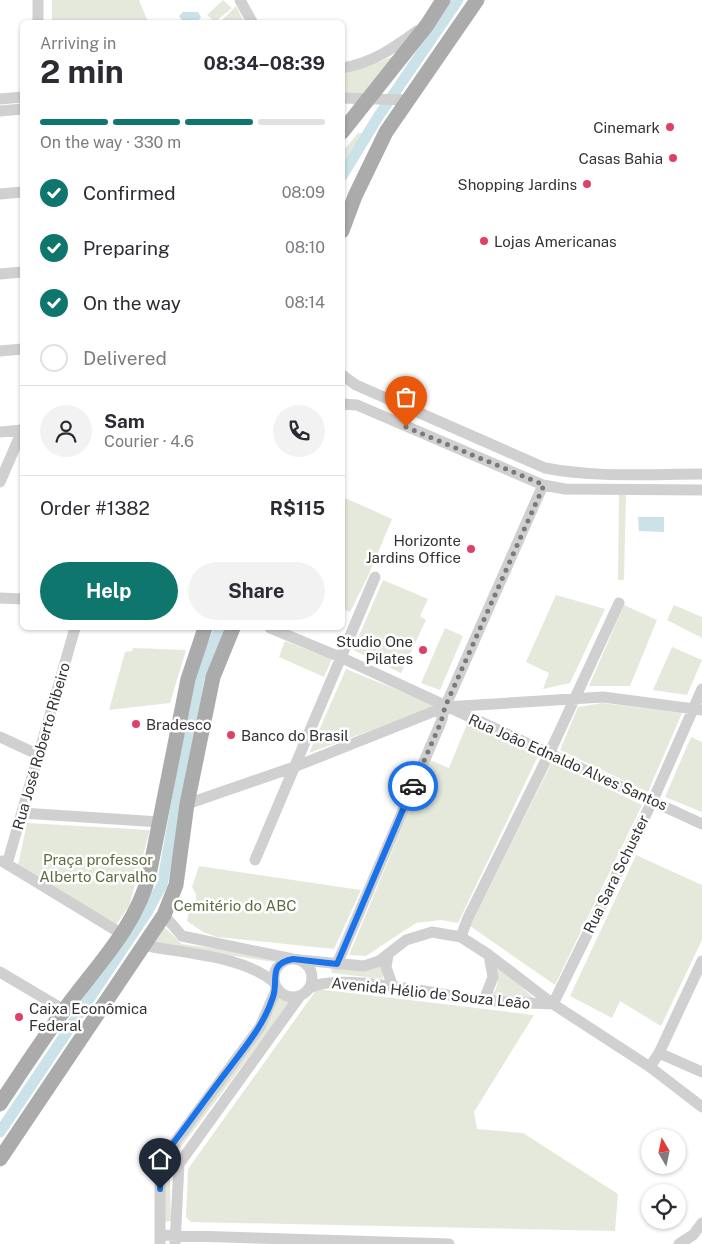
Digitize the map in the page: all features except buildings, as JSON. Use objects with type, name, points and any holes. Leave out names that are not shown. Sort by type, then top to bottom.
[{"type":"main road","points":[[345,129],[373,99],[443,0]]},
{"type":"main road","points":[[345,224],[370,161],[403,100],[477,0]]},
{"type":"main road","points":[[3,1094],[122,934],[141,903],[160,822],[188,679],[203,630]]},
{"type":"main road","points":[[0,1159],[164,915],[176,885],[187,804],[213,677],[232,630]]},
{"type":"street","points":[[38,0],[38,20]]},
{"type":"street","points":[[240,0],[251,20]]},
{"type":"street","points":[[345,67],[372,60],[390,51],[427,24]]},
{"type":"street","points":[[0,99],[20,97]]},
{"type":"street","points":[[345,98],[403,100]]},
{"type":"street","points":[[0,111],[20,110]]},
{"type":"street","points":[[0,194],[20,192]]},
{"type":"street","points":[[0,274],[20,272]]},
{"type":"street","points":[[0,351],[20,349]]},
{"type":"street","points":[[345,377],[356,385],[545,468],[606,474],[702,474]]},
{"type":"street","points":[[345,404],[357,405],[544,485],[565,489],[702,490]]},
{"type":"street","points":[[0,432],[20,431]]},
{"type":"street","points":[[0,482],[20,436]]},
{"type":"street","points":[[337,964],[441,722],[445,707],[544,485]]},
{"type":"street","points":[[255,860],[340,657],[376,577]]},
{"type":"street","points":[[0,598],[20,599]]},
{"type":"street","points":[[461,937],[467,920],[549,754],[619,603]]},
{"type":"street","name":"Rua José Roberto Ribeiro","points":[[3,862],[22,813],[74,630]]},
{"type":"street","name":"Rua João Ednaldo Alves Santos","points":[[275,630],[340,657],[702,824]]},
{"type":"street","name":"Rua Sara Schuster","points":[[553,1004],[698,709],[702,689]]},
{"type":"street","points":[[187,804],[294,767],[445,707],[604,697],[698,709]]},
{"type":"street","points":[[0,737],[39,755]]},
{"type":"street","points":[[22,813],[160,822]]},
{"type":"street","points":[[3,862],[122,934]]},
{"type":"street","name":"Avenida Hélio de Souza Leão","points":[[164,915],[182,936],[297,960],[337,964],[364,966],[379,961],[406,940],[432,932],[461,937],[489,955],[553,1004],[650,1067],[702,1107]]},
{"type":"street","points":[[143,945],[244,965],[261,971],[287,996],[300,996]]},
{"type":"street","points":[[388,955],[386,967],[392,987]]},
{"type":"street","points":[[484,1000],[493,977],[489,955]]},
{"type":"street","points":[[175,1240],[179,1164],[300,996],[310,988],[312,981],[310,968],[297,960],[281,964],[274,975],[275,985],[260,1027],[164,1158],[160,1174],[161,1239],[175,1240],[449,1244]]},
{"type":"street","points":[[650,1067],[659,1053],[702,961]]},
{"type":"street","points":[[0,972],[64,1010]]},
{"type":"street","name":"Avenida Hélio de Souza Leão","points":[[310,988],[319,983],[331,981],[392,987],[484,1000],[553,1004]]},
{"type":"street","points":[[659,1053],[702,1072]]},
{"type":"street","points":[[679,1244],[693,1235],[702,1223]]},
{"type":"green space","points":[[52,0],[139,0],[147,20],[52,20]]},
{"type":"green space","points":[[223,0],[232,8],[217,20],[213,20],[207,15]]},
{"type":"green space","points":[[236,6],[243,20],[222,20]]},
{"type":"green space","points":[[396,55],[368,94],[345,94],[345,70],[378,62]]},
{"type":"green space","points":[[358,133],[363,133],[345,164],[345,149]]},
{"type":"green space","points":[[619,495],[626,495],[624,580],[618,580]]},
{"type":"green space","points":[[345,498],[392,519],[369,574],[350,612],[345,610]]},
{"type":"green space","points":[[383,580],[428,599],[420,616],[426,620],[401,673],[353,650]]},
{"type":"green space","points":[[556,595],[605,609],[570,683],[543,689],[549,673],[526,662]]},
{"type":"green space","points":[[624,605],[657,620],[630,686],[589,686]]},
{"type":"green space","points":[[674,605],[702,617],[702,638],[667,620]]},
{"type":"green space","points":[[445,628],[463,636],[440,690],[421,683]]},
{"type":"green space","points":[[285,641],[332,659],[324,677],[279,657]]},
{"type":"green space","points":[[672,647],[702,660],[687,695],[653,690]]},
{"type":"green space","points":[[133,648],[186,650],[170,703],[109,710],[125,652],[132,651]]},
{"type":"green space","points":[[346,669],[432,704],[432,708],[309,753]]},
{"type":"green space","points":[[602,703],[682,713],[648,792],[560,750],[578,707]]},
{"type":"green space","points":[[467,724],[538,756],[458,923],[441,920],[416,923],[366,956],[349,955],[430,760],[449,768]]},
{"type":"green space","points":[[691,737],[702,742],[702,812],[665,797]]},
{"type":"green space","points":[[552,762],[642,805],[555,985],[470,926]]},
{"type":"green space","name":"Praça professor Alberto Carvalho","points":[[27,823],[150,830],[129,906],[116,925],[18,865]]},
{"type":"green space","points":[[636,855],[702,885],[702,940],[661,1026],[620,1001],[612,1018],[570,996]]},
{"type":"green space","name":"Cemitério do ABC","points":[[199,866],[361,890],[334,949],[217,937],[203,932],[187,921],[190,905],[196,900],[196,894],[192,887]]},
{"type":"green space","points":[[161,924],[182,944],[275,957],[274,962],[148,943]]},
{"type":"green space","points":[[496,964],[539,1003],[491,997],[498,981]]},
{"type":"green space","points":[[382,965],[383,979],[332,973],[331,968]]},
{"type":"green space","points":[[317,989],[534,1015],[474,1112],[477,1129],[523,1133],[618,1194],[615,1231],[191,1222],[186,1217],[188,1169]]},
{"type":"green space","points":[[276,993],[293,999],[177,1152],[170,1175],[171,1221],[164,1222],[166,1160],[264,1028]]},
{"type":"water","points":[[183,12],[198,12],[201,17],[199,20],[182,20],[179,16]]},
{"type":"water","points":[[638,517],[664,517],[664,532],[639,531]]},
{"type":"waterway","points":[[345,171],[378,117],[458,0]]},
{"type":"waterway","points":[[0,1132],[146,914],[162,885],[199,678],[219,630]]},
{"type":"way so far","points":[[406,427],[544,485],[445,707],[441,722],[413,786]]},
{"type":"place","name":"Cinemark","points":[[670,127]]},
{"type":"place","name":"Casas Bahia","points":[[673,158]]},
{"type":"place","name":"Shopping Jardins","points":[[587,184]]},
{"type":"place","name":"Lojas Americanas","points":[[484,241]]},
{"type":"place","name":"Horizonte Jardins Office","points":[[471,549]]},
{"type":"place","name":"Studio One Pilates","points":[[423,650]]},
{"type":"place","name":"Bradesco","points":[[136,724]]},
{"type":"place","name":"Banco do Brasil","points":[[231,735]]},
{"type":"place","name":"Caixa Econômica Federal","points":[[19,1017]]},
{"type":"route","points":[[160,1189],[161,1166],[168,1150],[266,1017],[276,988],[274,975],[277,969],[287,960],[293,959],[337,964],[413,786]]}]
